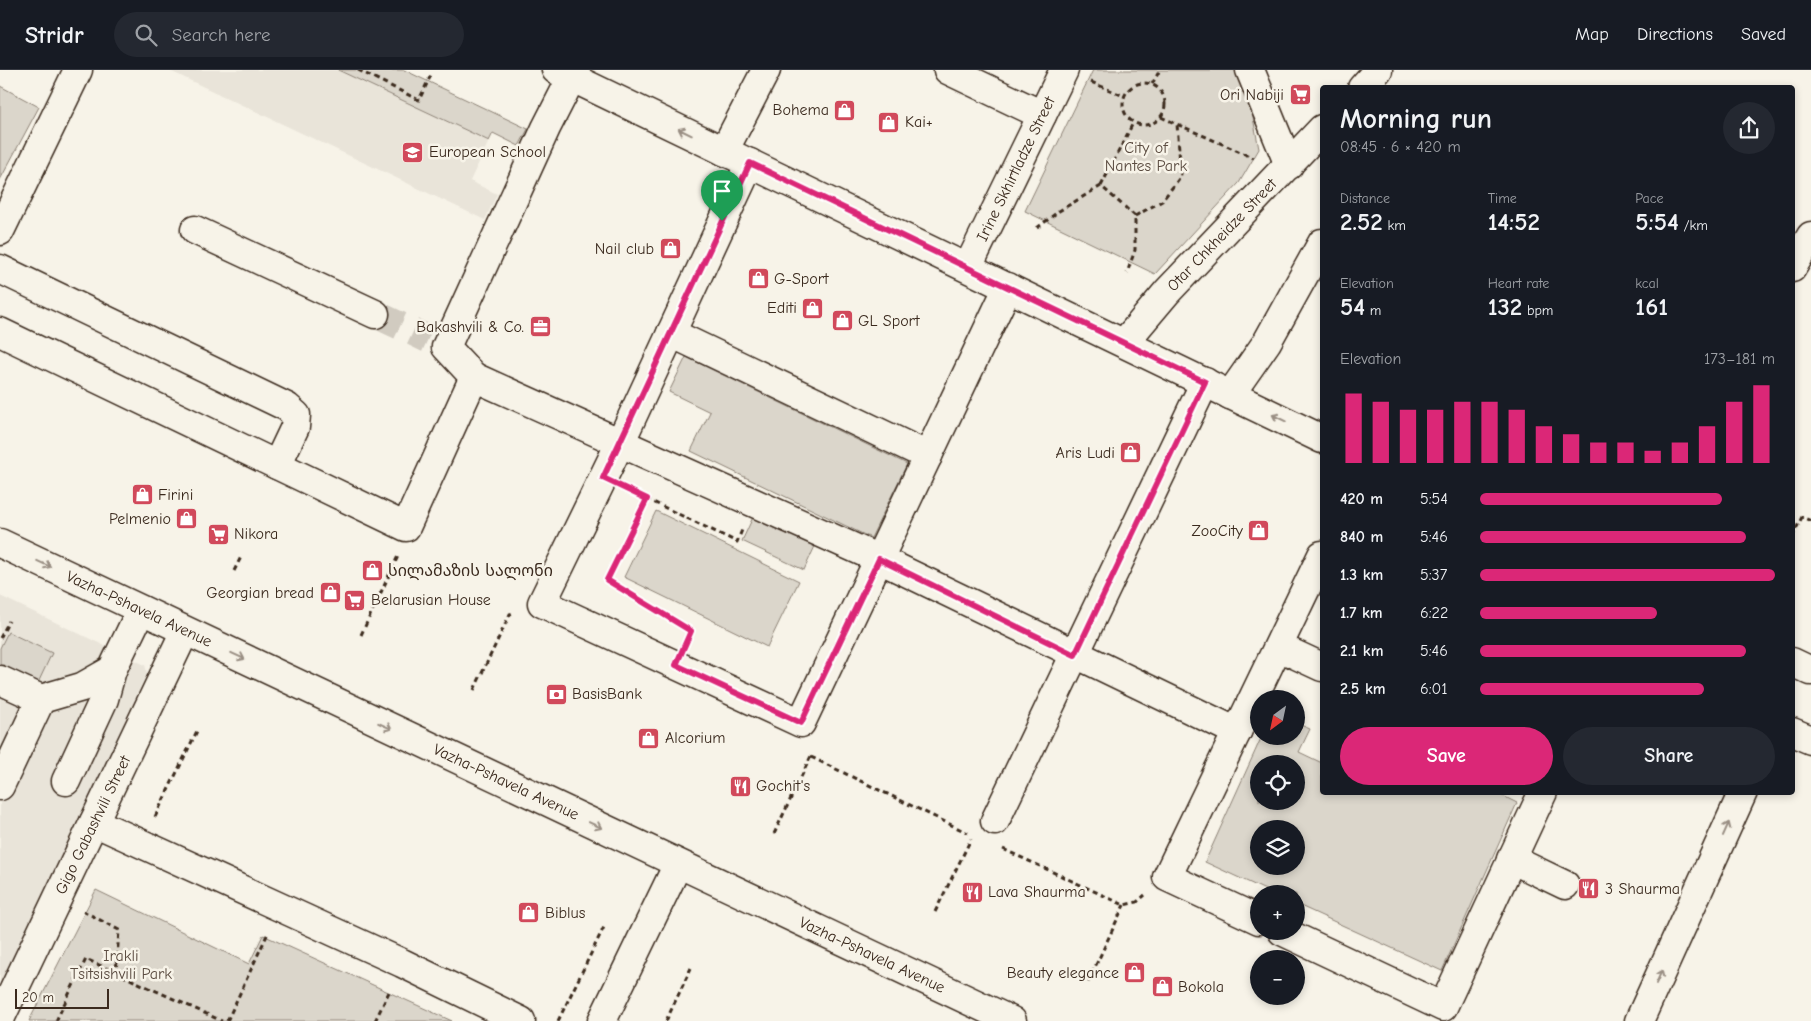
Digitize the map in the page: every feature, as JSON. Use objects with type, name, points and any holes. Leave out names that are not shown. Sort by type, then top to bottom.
[{"type":"main road","points":[[0,231],[78,70]]},
{"type":"main road","points":[[724,151],[766,70]]},
{"type":"main road","points":[[948,70],[1042,116]]},
{"type":"main road","name":"Irine Skhirtladze Street","points":[[968,268],[1064,70]]},
{"type":"main road","points":[[1250,70],[1289,165]]},
{"type":"main road","points":[[1365,85],[1378,70]]},
{"type":"main road","points":[[1237,732],[879,559],[474,376],[437,343],[546,128],[564,74],[1320,438]]},
{"type":"main road","name":"Otar Chkheidze Street","points":[[1124,343],[1167,292],[1320,131]]},
{"type":"main road","points":[[750,163],[621,441],[542,603],[801,723],[1008,287]]},
{"type":"main road","points":[[195,230],[375,314]]},
{"type":"main road","points":[[1795,263],[1811,236]]},
{"type":"main road","points":[[1230,395],[1267,342],[1320,247]]},
{"type":"main road","points":[[0,269],[287,407],[296,415],[295,427],[277,465]]},
{"type":"main road","points":[[0,332],[406,527],[474,376]]},
{"type":"main road","points":[[671,333],[928,456]]},
{"type":"main road","points":[[995,822],[1205,382]]},
{"type":"main road","name":"Vazha-Pshavela Avenue","points":[[0,543],[1009,1020]]},
{"type":"main road","points":[[1250,916],[1167,878],[1320,559]]},
{"type":"main road","points":[[66,781],[104,699],[112,670],[142,610]]},
{"type":"main road","name":"Gigo Gabashvili Street","points":[[0,1019],[185,631]]},
{"type":"main road","points":[[1279,647],[1320,666]]},
{"type":"main road","points":[[1795,656],[1811,660]]},
{"type":"main road","points":[[1795,663],[1811,671]]},
{"type":"main road","points":[[0,680],[41,699],[82,687],[112,670]]},
{"type":"main road","points":[[0,786],[41,699]]},
{"type":"main road","points":[[1795,733],[1811,740]]},
{"type":"main road","points":[[1301,940],[1443,1007],[1542,795]]},
{"type":"main road","points":[[1639,1021],[1742,795]]},
{"type":"main road","points":[[94,822],[402,963],[521,1021]]},
{"type":"main road","points":[[1511,859],[1565,885]]},
{"type":"main road","points":[[602,1021],[678,864]]},
{"type":"path","points":[[358,70],[419,100],[432,72]]},
{"type":"path","points":[[1152,84],[1160,70]]},
{"type":"path","points":[[1091,82],[1124,96]]},
{"type":"path","points":[[1139,83],[1152,84],[1158,88],[1165,99],[1164,112],[1157,122],[1145,126],[1133,123],[1128,119],[1123,108],[1124,96],[1132,86],[1139,83]]},
{"type":"path","points":[[1161,117],[1247,157]]},
{"type":"path","points":[[1037,228],[1059,211],[1101,186],[1133,123]]},
{"type":"path","points":[[1134,216],[1162,201],[1181,176],[1177,124]]},
{"type":"path","points":[[1101,186],[1134,216],[1135,250],[1127,273]]},
{"type":"path","points":[[603,478],[737,542],[755,502]]},
{"type":"path","points":[[647,499],[607,580],[691,631],[676,665]]},
{"type":"path","points":[[1795,531],[1802,516],[1811,521]]},
{"type":"path","points":[[361,635],[398,560],[406,527]]},
{"type":"path","points":[[234,572],[242,555]]},
{"type":"path","points":[[474,690],[510,614],[542,603]]},
{"type":"path","points":[[0,638],[9,621]]},
{"type":"path","points":[[774,834],[811,757],[801,723]]},
{"type":"path","points":[[141,845],[197,731]]},
{"type":"path","points":[[935,912],[973,835],[995,822]]},
{"type":"path","points":[[1088,982],[1124,905]]},
{"type":"path","points":[[81,910],[119,930],[116,974]]},
{"type":"path","points":[[558,1021],[604,927]]},
{"type":"path","points":[[227,1021],[268,934]]},
{"type":"path","points":[[56,1021],[86,959],[222,1021]]},
{"type":"path","points":[[666,1021],[691,968]]},
{"type":"path","points":[[375,1021],[391,987]]},
{"type":"shaded area","name":"European School","points":[[168,70],[338,70],[489,141],[470,181],[497,194],[485,220]]},
{"type":"shaded area","points":[[0,596],[145,665],[147,673],[0,991]]},
{"type":"green space","points":[[338,70],[404,70],[528,129],[519,146],[493,133],[489,141]]},
{"type":"green space","name":"City of Nantes Park","points":[[1093,70],[1242,70],[1245,76],[1259,149],[1239,183],[1155,274],[1025,211]]},
{"type":"green space","points":[[0,86],[39,107],[0,180]]},
{"type":"green space","points":[[686,357],[907,464],[871,538],[691,451],[710,412],[669,392]]},
{"type":"green space","points":[[656,511],[799,581],[767,647],[624,577]]},
{"type":"green space","points":[[754,515],[816,544],[804,570],[742,541]]},
{"type":"green space","points":[[8,632],[52,653],[37,685],[0,666],[0,648]]},
{"type":"green space","points":[[1305,727],[1310,729],[1305,739]]},
{"type":"green space","points":[[1258,745],[1302,745],[1299,752],[1320,762],[1320,795],[1501,795],[1517,803],[1442,971],[1305,908],[1305,885],[1255,885],[1205,862],[1250,763],[1250,810],[1305,810],[1305,755],[1253,755]]},
{"type":"green space","name":"Irakli Tsitsishvili Park","points":[[96,890],[249,964],[263,935],[452,1021],[29,1021]]},
{"type":"tunnel","points":[[375,314],[428,339]]},
{"type":"place","name":"Ori Nabiji","points":[[1300,95]]},
{"type":"place","name":"Bohema","points":[[845,110]]},
{"type":"place","name":"Kai+","points":[[889,122]]},
{"type":"place","name":"European School","points":[[413,152]]},
{"type":"place","name":"Nail club","points":[[670,249]]},
{"type":"place","name":"G-Sport","points":[[758,279]]},
{"type":"place","name":"Editi","points":[[813,308]]},
{"type":"place","name":"GL Sport","points":[[842,321]]},
{"type":"place","name":"Bakashvili & Co.","points":[[540,327]]},
{"type":"place","name":"Aris Ludi","points":[[1131,453]]},
{"type":"place","name":"Firini","points":[[142,495]]},
{"type":"place","name":"Pelmenio","points":[[187,519]]},
{"type":"place","name":"ZooCity","points":[[1259,531]]},
{"type":"place","name":"Nikora","points":[[218,534]]},
{"type":"place","name":"სილამაზის სალონი","points":[[372,571]]},
{"type":"place","name":"Georgian bread","points":[[330,593]]},
{"type":"place","name":"Belarusian House","points":[[355,600]]},
{"type":"place","name":"BasisBank","points":[[556,694]]},
{"type":"place","name":"Alcorium","points":[[649,738]]},
{"type":"place","name":"Gochit's","points":[[740,786]]},
{"type":"place","name":"3 Shaurma","points":[[1589,889]]},
{"type":"place","name":"Lava Shaurma","points":[[972,892]]},
{"type":"place","name":"Biblus","points":[[529,913]]},
{"type":"place","name":"Beauty elegance","points":[[1135,973]]},
{"type":"place","name":"Bokola","points":[[1162,987]]},
{"type":"route","points":[[750,163],[1205,382],[1075,655],[879,559],[801,723],[676,665],[691,631],[607,580],[647,499],[603,478],[722,221],[750,163]]}]
